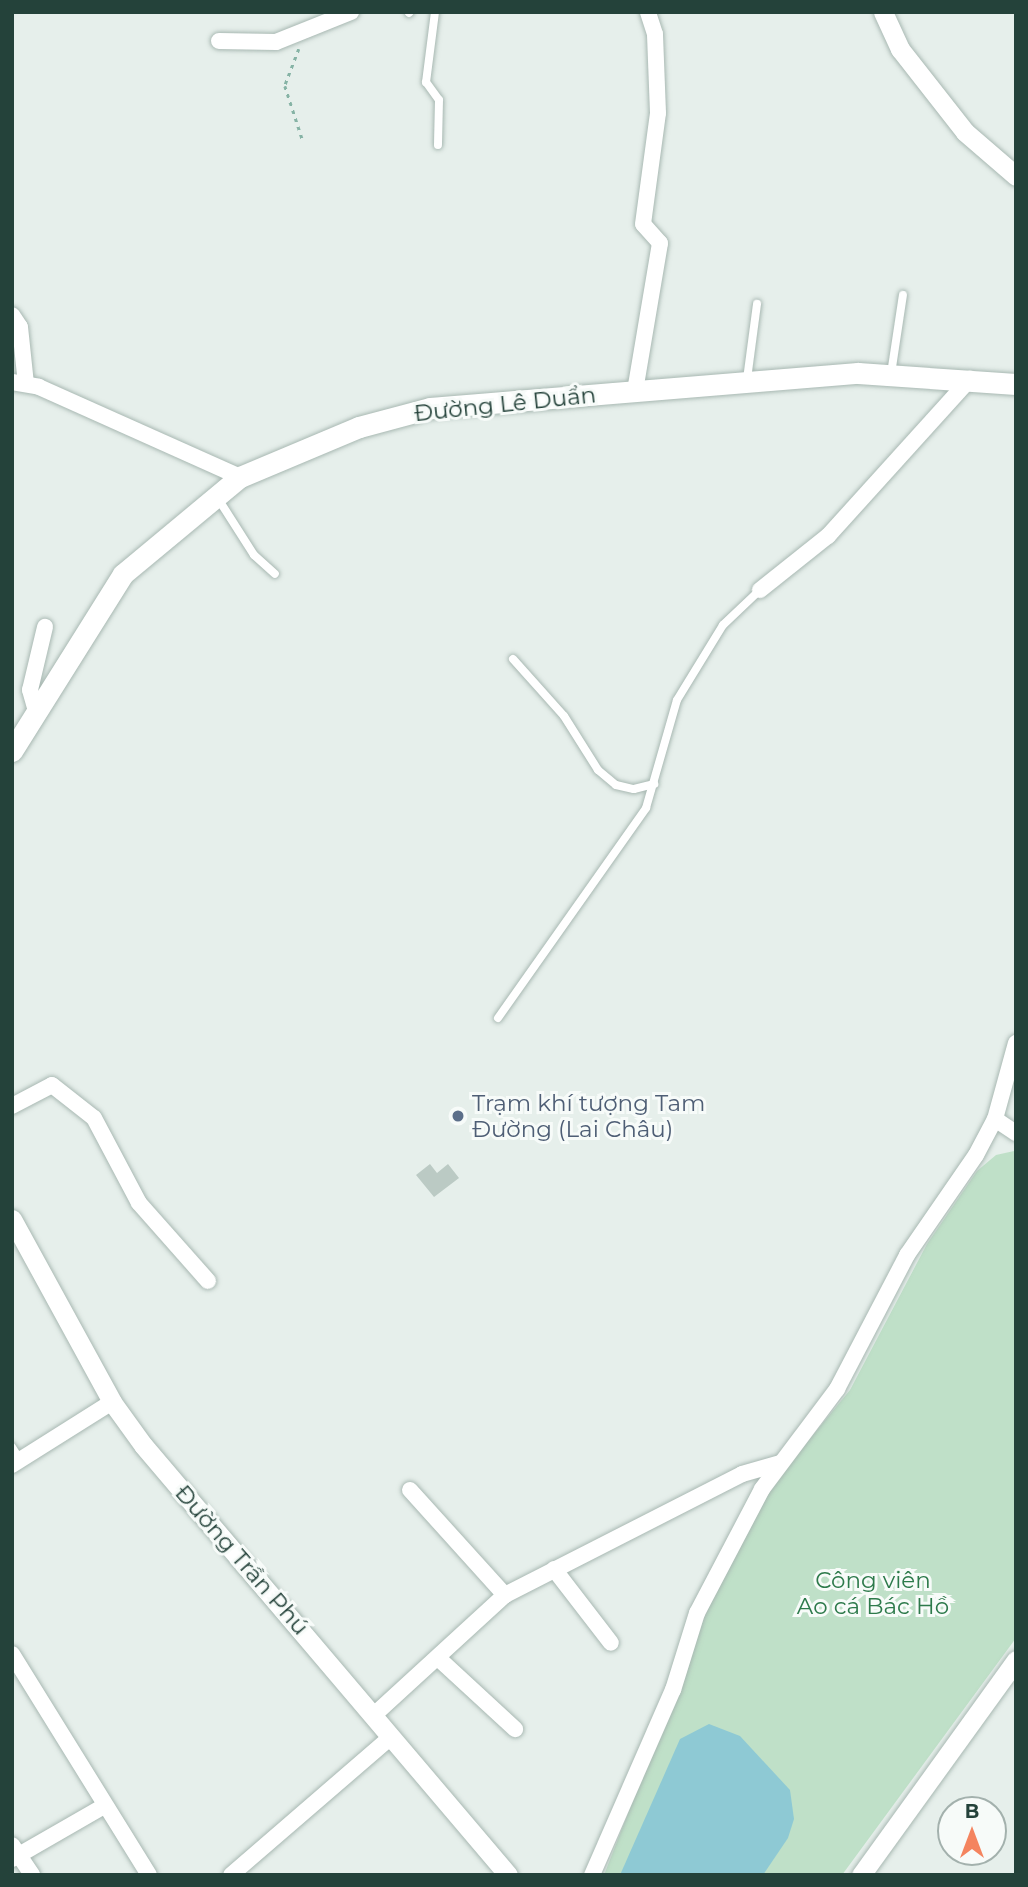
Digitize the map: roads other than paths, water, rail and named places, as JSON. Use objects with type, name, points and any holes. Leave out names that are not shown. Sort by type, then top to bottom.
[{"type":"main road","name":"Đường Lê Duẩn","points":[[12,751],[123,574],[240,477],[359,427],[430,408],[747,382],[891,374],[1016,384]]},
{"type":"street","points":[[219,41],[250,45],[305,33],[351,12]]},
{"type":"street","points":[[635,391],[660,243],[643,224],[658,113],[655,34],[648,12]]},
{"type":"street","points":[[883,12],[901,48],[965,132],[1016,176]]},
{"type":"street","points":[[12,315],[20,327],[19,383],[240,477]]},
{"type":"street","points":[[761,590],[828,536],[970,379]]},
{"type":"street","points":[[36,711],[30,690],[45,627]]},
{"type":"street","points":[[592,1875],[673,1690],[697,1613],[780,1463],[837,1389],[907,1255],[995,1119],[1016,1043]]},
{"type":"street","points":[[12,1105],[52,1085],[94,1118],[139,1203],[208,1281]]},
{"type":"street","points":[[995,1119],[1016,1133]]},
{"type":"street","name":"Đường Trần Phú","points":[[12,1219],[113,1402],[508,1875]]},
{"type":"street","points":[[15,1457],[113,1402]]},
{"type":"street","points":[[374,1715],[505,1594],[741,1474],[780,1463]]},
{"type":"street","points":[[410,1490],[505,1594]]},
{"type":"street","points":[[554,1569],[611,1643]]},
{"type":"street","points":[[12,1654],[149,1875]]},
{"type":"street","points":[[438,1658],[515,1729]]},
{"type":"street","points":[[860,1875],[1016,1660]]},
{"type":"street","points":[[231,1875],[391,1737]]},
{"type":"street","points":[[32,1875],[14,1853],[104,1805]]},
{"type":"lane","points":[[435,12],[426,82],[439,100],[438,145]]},
{"type":"lane","points":[[891,374],[903,295]]},
{"type":"lane","points":[[747,382],[757,304]]},
{"type":"lane","points":[[217,498],[254,555],[275,574]]},
{"type":"lane","points":[[498,1018],[572,909],[614,859],[655,783],[677,700],[723,625],[761,590]]},
{"type":"lane","points":[[513,659],[564,716],[598,770],[616,785],[634,789],[655,783]]},
{"type":"water","points":[[709,1724],[740,1736],[790,1790],[794,1819],[788,1838],[763,1875],[620,1875],[680,1739]]},
{"type":"place","name":"Trạm khí tượng Tam Đường (Lai Châu)","points":[[458,1116]]},
{"type":"park label","name":"Công viên Ao cá Bác Hồ","points":[[873,1593]]}]
